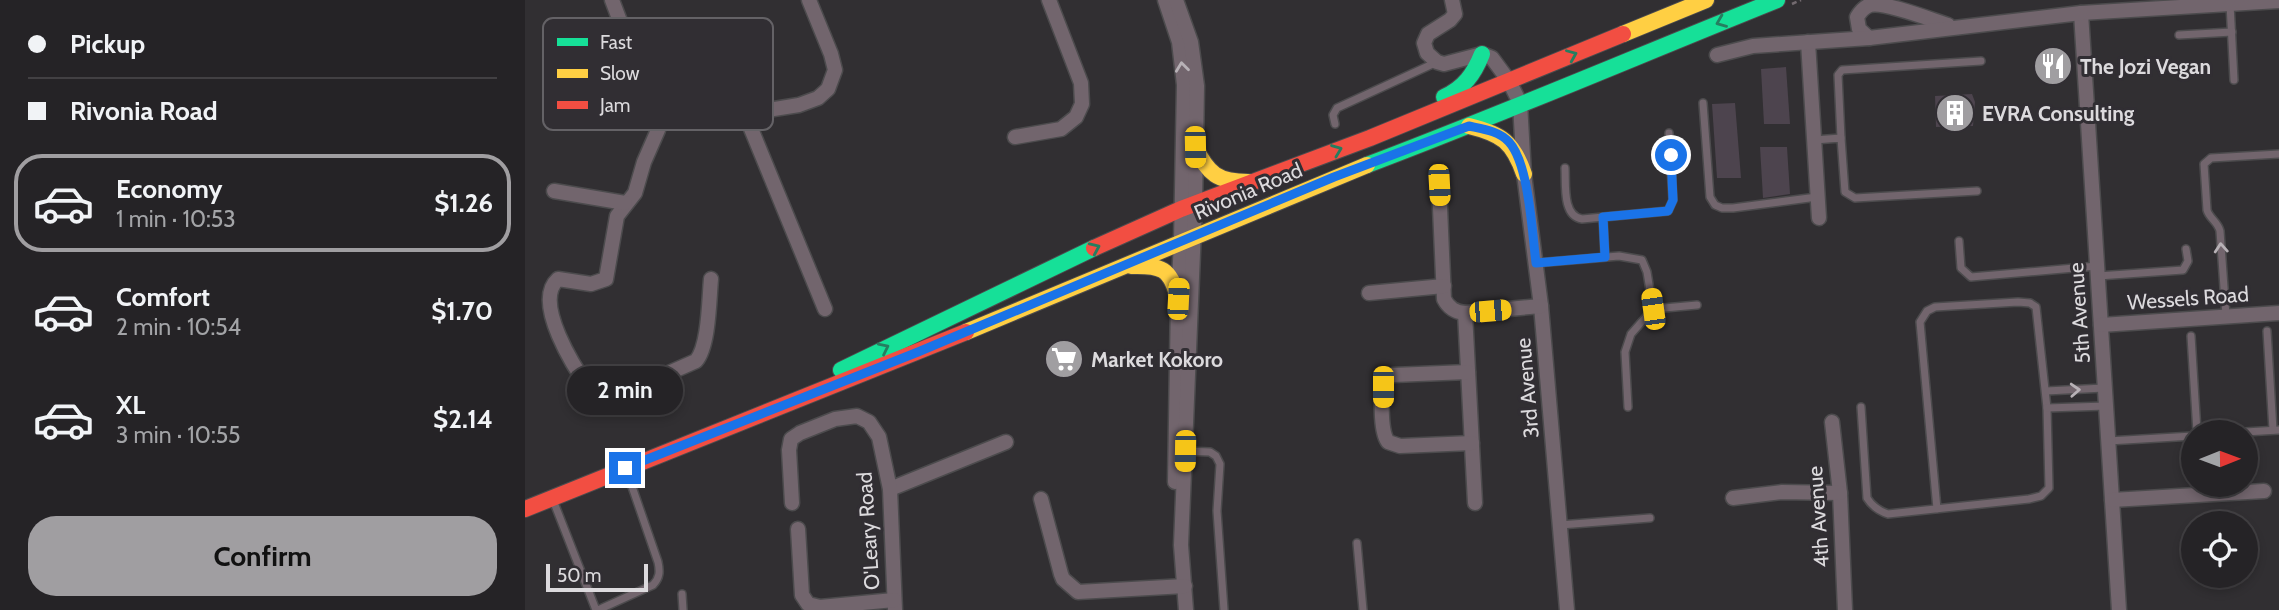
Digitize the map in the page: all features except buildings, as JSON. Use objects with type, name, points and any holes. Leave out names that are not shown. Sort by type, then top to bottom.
[{"type":"main road","name":"Rivonia Road","points":[[737,424],[780,399],[1021,282],[1188,206],[1370,138],[1706,0]]},
{"type":"main road","name":"Rivonia Road","points":[[525,509],[918,352],[1334,177],[1469,126],[1777,0]]},
{"type":"main road","points":[[1370,138],[1387,121],[1462,88],[1473,77],[1482,54]]},
{"type":"main road","points":[[1469,126],[1492,131],[1508,141],[1517,154],[1524,174]]},
{"type":"main road","points":[[1195,147],[1209,173],[1230,183],[1251,182]]},
{"type":"main road","points":[[1122,266],[1157,266],[1165,270],[1175,281],[1178,299]]},
{"type":"street","points":[[612,0],[619,18]]},
{"type":"street","points":[[773,109],[799,105],[818,98],[828,89],[835,71],[809,0]]},
{"type":"street","points":[[1015,137],[1061,129],[1076,117],[1082,104],[1081,83],[1049,0]]},
{"type":"street","points":[[1165,0],[1179,42],[1184,85],[1188,206],[1181,545]]},
{"type":"street","points":[[1176,0],[1194,54],[1197,86],[1195,147],[1188,206]]},
{"type":"street","points":[[1452,0],[1455,10],[1453,18],[1432,30],[1424,40],[1427,53],[1437,62],[1452,63],[1482,54]]},
{"type":"street","points":[[1717,55],[1753,46],[1869,38],[2088,9],[2279,1]]},
{"type":"street","points":[[1869,38],[1859,29],[1857,17],[1866,7],[1872,5],[1898,9],[1954,27]]},
{"type":"street","name":"5th Avenue","points":[[2088,9],[2097,271],[2119,610]]},
{"type":"street","points":[[1808,42],[1819,218]]},
{"type":"street","name":"3rd Avenue","points":[[1482,54],[1495,60],[1520,103],[1524,174],[1541,306],[1567,610]]},
{"type":"street","points":[[657,130],[635,193],[617,216],[606,279],[591,284],[558,279],[554,282],[548,304],[558,333],[591,391],[619,395],[696,361],[704,341],[712,279]]},
{"type":"street","points":[[751,130],[824,309]]},
{"type":"street","points":[[1439,185],[1444,299],[1447,305],[1465,313],[1541,306]]},
{"type":"street","points":[[554,191],[625,203]]},
{"type":"street","points":[[1187,610],[1181,545],[1175,519],[1178,299],[1188,240]]},
{"type":"street","points":[[1369,293],[1444,286]]},
{"type":"street","points":[[1465,313],[1475,503]]},
{"type":"street","name":"Wessels Road","points":[[2101,325],[2279,313]]},
{"type":"street","points":[[1468,372],[1393,374],[1386,378],[1383,387],[1383,431],[1388,442],[1400,446],[1472,443]]},
{"type":"street","name":"O'Leary Road","points":[[792,503],[789,444],[792,439],[835,419],[857,416],[869,422],[883,449],[890,489],[894,605]]},
{"type":"street","name":"4th Avenue","points":[[1832,422],[1840,492],[1845,610]]},
{"type":"street","points":[[890,489],[1006,442]]},
{"type":"street","points":[[2112,500],[2264,491]]},
{"type":"street","points":[[1733,498],[1782,492],[1840,492]]},
{"type":"street","points":[[1041,499],[1061,574],[1078,592],[1185,586]]},
{"type":"street","points":[[798,529],[802,595],[808,604],[820,607],[894,605]]},
{"type":"lane","points":[[2230,4],[2234,80]]},
{"type":"lane","points":[[2179,35],[2232,32]]},
{"type":"lane","points":[[1977,191],[1884,197],[1849,196],[1845,192],[1838,75],[1842,69],[1981,61]]},
{"type":"lane","points":[[1335,124],[1333,115],[1337,108],[1437,62]]},
{"type":"lane","points":[[1703,103],[1710,197],[1714,205],[1733,208],[1817,197]]},
{"type":"lane","points":[[1565,168],[1569,212],[1574,218],[1668,211],[1673,200],[1669,133]]},
{"type":"lane","points":[[1814,140],[1841,138]]},
{"type":"lane","points":[[2226,316],[2220,231],[2218,223],[2207,210],[2204,164],[2211,158],[2279,154]]},
{"type":"lane","points":[[1603,217],[1605,257]]},
{"type":"lane","points":[[1959,241],[1961,268],[1971,277],[2183,270],[2188,261],[2186,249]]},
{"type":"lane","points":[[1536,263],[1626,256],[1642,260],[1647,271],[1653,309]]},
{"type":"lane","points":[[1861,407],[1867,498],[1877,509],[1888,514],[1937,509],[2029,499],[2046,493],[2049,482],[2047,408],[2036,307],[2030,303],[2018,302],[1935,307],[1927,311],[1920,322],[1937,509]]},
{"type":"lane","points":[[1628,407],[1625,352],[1631,334],[1653,309],[1697,305]]},
{"type":"lane","points":[[2258,431],[2276,430],[2267,331]]},
{"type":"lane","points":[[2191,336],[2196,420]]},
{"type":"lane","points":[[2046,391],[2104,388]]},
{"type":"lane","points":[[2047,408],[2106,406]]},
{"type":"lane","points":[[2108,441],[2181,437]]},
{"type":"lane","points":[[1185,451],[1210,452],[1220,464],[1217,511],[1224,610]]},
{"type":"lane","points":[[552,498],[597,610],[653,585],[658,580],[660,571],[625,468]]},
{"type":"lane","points":[[1560,526],[1650,518]]},
{"type":"lane","points":[[1357,543],[1363,610]]},
{"type":"lane","points":[[682,594],[683,610]]},
{"type":"traffic: fast","points":[[1367,165],[1777,0]]},
{"type":"traffic: fast","points":[[1444,97],[1468,80],[1482,54]]},
{"type":"traffic: fast","points":[[841,370],[1094,248]]},
{"type":"traffic: slow","points":[[1623,34],[1706,0]]},
{"type":"traffic: slow","points":[[1469,126],[1490,132],[1505,141],[1515,154],[1524,174]]},
{"type":"traffic: slow","points":[[1195,147],[1215,175],[1248,182]]},
{"type":"traffic: slow","points":[[966,332],[1367,165]]},
{"type":"traffic: slow","points":[[1131,266],[1150,266],[1163,270],[1172,281],[1178,299]]},
{"type":"traffic: jam","points":[[1094,248],[1181,209],[1370,138],[1623,34]]},
{"type":"traffic: jam","points":[[525,509],[966,332]]},
{"type":"place","name":"The Jozi Vegan","points":[[2053,66]]},
{"type":"place","name":"EVRA Consulting","points":[[1955,113]]},
{"type":"place","name":"Market Kokoro","points":[[1064,359]]},
{"type":"route","points":[[625,468],[918,352],[1334,177],[1469,126],[1492,131],[1503,137],[1517,154],[1524,174],[1536,263],[1605,257],[1603,217],[1668,211],[1673,200],[1671,155]]}]
